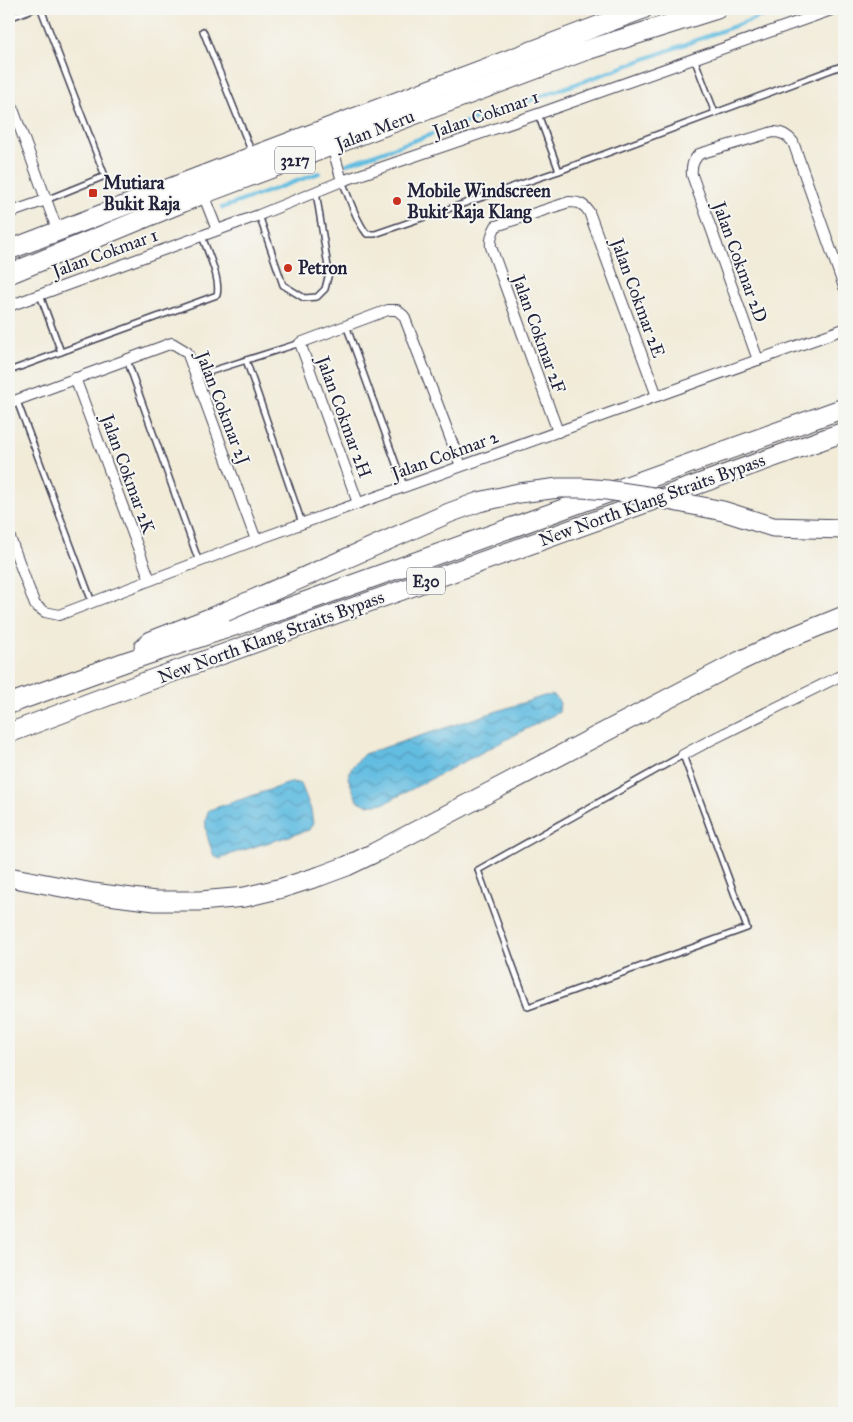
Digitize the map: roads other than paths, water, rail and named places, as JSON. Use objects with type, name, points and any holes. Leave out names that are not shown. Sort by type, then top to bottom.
[{"type":"highway","points":[[559,40],[622,9]]},
{"type":"highway","name":"Jalan Meru","points":[[9,250],[643,9]]},
{"type":"highway","points":[[584,52],[685,9]]},
{"type":"highway","name":"Jalan Meru","points":[[9,274],[203,194],[584,52],[718,9]]},
{"type":"highway","name":"New North Klang Straits Bypass","points":[[9,704],[128,661],[285,609],[844,408]]},
{"type":"highway","name":"New North Klang Straits Bypass","points":[[9,733],[145,682],[844,432]]},
{"type":"highway","points":[[128,661],[151,640],[225,612],[449,513],[479,502],[519,493],[559,488],[607,490],[723,511],[773,526],[844,529]]},
{"type":"highway","points":[[14,878],[93,894],[156,901],[200,901],[245,897],[320,876],[374,853],[740,661],[782,641],[844,616]]},
{"type":"street","name":"Jalan Cokmar 1","points":[[9,306],[259,215],[342,181],[834,9]]},
{"type":"street","points":[[9,98],[58,232]]},
{"type":"street","name":"Jalan Cokmar 2D","points":[[758,360],[692,175],[694,161],[699,154],[773,132],[779,132],[787,136],[793,142],[844,287]]},
{"type":"street","points":[[332,146],[342,181]]},
{"type":"street","points":[[203,194],[217,230]]},
{"type":"street","points":[[9,213],[46,200]]},
{"type":"street","name":"Jalan Cokmar 2E","points":[[491,247],[490,240],[496,226],[569,202],[577,202],[584,205],[590,212],[657,396]]},
{"type":"street","name":"Jalan Cokmar 2F","points":[[491,247],[558,432]]},
{"type":"street","points":[[300,343],[388,310],[397,310],[404,316],[461,466]]},
{"type":"street","name":"Jalan Cokmar 2","points":[[9,535],[35,605],[45,612],[59,615],[302,523],[844,329]]},
{"type":"street","name":"Jalan Cokmar 2J","points":[[13,402],[172,343],[187,352],[256,540]]},
{"type":"street","name":"Jalan Cokmar 2H","points":[[300,343],[358,504]]},
{"type":"street","name":"Jalan Cokmar 2K","points":[[75,378],[150,580]]},
{"type":"street","points":[[683,755],[844,674]]},
{"type":"lane","points":[[9,18],[33,9]]},
{"type":"lane","points":[[41,9],[104,176],[46,200]]},
{"type":"lane","points":[[203,31],[253,156]]},
{"type":"lane","points":[[694,58],[715,114]]},
{"type":"lane","points":[[342,181],[360,224],[367,234],[370,235],[559,171],[844,64]]},
{"type":"lane","points":[[538,114],[559,171]]},
{"type":"lane","points":[[259,215],[283,285],[304,298],[316,297],[325,289],[328,272],[316,192]]},
{"type":"lane","points":[[9,371],[217,294],[216,275],[202,235]]},
{"type":"lane","points":[[40,295],[61,352]]},
{"type":"lane","points":[[346,325],[404,487]]},
{"type":"lane","points":[[196,376],[300,343]]},
{"type":"lane","points":[[127,360],[199,562]]},
{"type":"lane","points":[[246,360],[302,523]]},
{"type":"lane","points":[[13,402],[92,602]]},
{"type":"lane","points":[[683,755],[747,928],[528,1007],[478,870],[683,755]]},
{"type":"water","points":[[554,695],[560,703],[559,712],[385,803],[367,805],[357,800],[348,778],[351,768],[364,754],[544,696]]},
{"type":"water","points":[[293,782],[301,784],[311,810],[313,823],[309,830],[220,859],[214,856],[206,827],[209,810]]},
{"type":"waterway","points":[[347,164],[593,78],[781,9]]},
{"type":"waterway","points":[[222,208],[319,173]]},
{"type":"place","name":"Mutiara Bukit Raja","points":[[93,193]]},
{"type":"place","name":"Mobile Windscreen Bukit Raja Klang","points":[[397,201]]},
{"type":"place","name":"Petron","points":[[288,268]]}]
